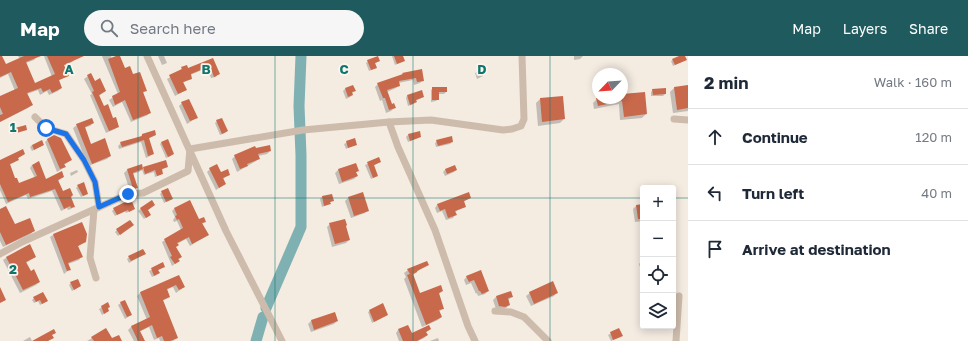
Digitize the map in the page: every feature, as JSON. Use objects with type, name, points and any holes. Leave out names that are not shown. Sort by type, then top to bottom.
[{"type":"street","points":[[147,56],[226,231],[282,341]]},
{"type":"street","points":[[190,150],[294,131],[388,122],[431,120],[503,130],[521,126],[524,119],[522,56]]},
{"type":"street","points":[[35,117],[46,128],[66,134],[84,160],[95,182],[96,208],[90,258],[96,278]]},
{"type":"street","points":[[674,119],[688,120]]},
{"type":"street","points":[[388,122],[435,230],[468,326],[475,341]]},
{"type":"street","points":[[0,254],[96,208],[128,194],[143,193],[188,171],[190,150]]},
{"type":"street","points":[[676,341],[679,296]]},
{"type":"street","points":[[495,312],[511,312],[524,317],[548,341]]},
{"type":"building","points":[[0,56],[2,56],[6,64],[24,56],[41,56],[26,62],[35,83],[55,74],[47,56],[84,56],[64,65],[69,76],[59,80],[62,88],[52,93],[50,89],[43,92],[41,88],[27,93],[33,105],[0,122],[0,115],[3,114],[0,107],[0,96],[18,88],[11,72],[0,77]]},
{"type":"building","points":[[120,56],[125,68],[130,66],[133,74],[140,72],[147,91],[143,92],[151,113],[133,120],[125,100],[115,105],[112,96],[120,92],[108,59]]},
{"type":"building","points":[[378,56],[380,61],[375,63],[377,68],[371,70],[367,60]]},
{"type":"building","points":[[394,56],[403,56],[405,61],[397,64]]},
{"type":"building","points":[[679,56],[685,56],[687,60],[675,65],[672,59]]},
{"type":"building","points":[[213,58],[220,74],[214,77],[210,66],[191,74],[192,79],[183,82],[187,90],[178,94],[169,75],[182,69],[181,67],[187,65],[188,68]]},
{"type":"building","points":[[422,69],[424,81],[417,82],[416,78],[399,81],[400,86],[387,90],[392,104],[394,103],[396,108],[389,110],[385,98],[383,98],[377,83],[403,74],[402,73]]},
{"type":"building","points":[[91,73],[95,81],[100,78],[106,91],[99,95],[104,106],[108,104],[113,118],[116,117],[119,127],[109,131],[92,92],[94,91],[87,75]]},
{"type":"building","points":[[353,85],[356,91],[352,92],[353,95],[348,97],[345,88]]},
{"type":"building","points":[[688,85],[688,108],[677,110],[674,87]]},
{"type":"building","points":[[432,87],[447,87],[447,92],[439,92],[439,100],[432,100]]},
{"type":"building","points":[[666,88],[666,94],[653,95],[652,89]]},
{"type":"building","points":[[422,90],[424,97],[416,100],[417,102],[410,105],[407,95]]},
{"type":"building","points":[[645,92],[647,114],[624,117],[622,104],[628,104],[628,93]]},
{"type":"building","points":[[563,96],[565,119],[542,122],[540,98]]},
{"type":"building","points":[[189,99],[198,118],[190,121],[181,102]]},
{"type":"building","points":[[598,104],[608,104],[598,106]]},
{"type":"building","points":[[92,118],[94,123],[85,127],[91,144],[105,138],[111,156],[92,164],[76,124]]},
{"type":"building","points":[[222,118],[228,131],[222,134],[216,120]]},
{"type":"building","points":[[26,125],[27,130],[13,134],[11,129]]},
{"type":"building","points":[[155,130],[156,135],[149,138],[154,154],[148,156],[144,140],[122,147],[120,142],[142,136],[142,134]]},
{"type":"building","points":[[420,131],[421,137],[410,141],[408,134]]},
{"type":"building","points":[[54,135],[61,138],[72,160],[64,164],[66,167],[60,169],[47,139]]},
{"type":"building","points":[[452,136],[453,142],[438,146],[436,140]]},
{"type":"building","points":[[355,138],[357,145],[348,148],[346,141]]},
{"type":"building","points":[[168,139],[174,154],[168,157],[161,142]]},
{"type":"building","points":[[42,140],[44,145],[34,150],[32,145]]},
{"type":"building","points":[[270,145],[271,151],[258,154],[260,159],[247,164],[248,166],[240,169],[234,155],[255,146],[256,148]]},
{"type":"building","points":[[23,149],[25,154],[18,158],[19,160],[10,164],[15,178],[17,178],[19,183],[37,176],[32,165],[39,161],[46,179],[62,171],[64,177],[58,180],[63,191],[70,188],[73,195],[71,197],[75,207],[71,208],[70,206],[64,209],[55,189],[30,197],[29,193],[8,202],[0,184],[0,160]]},
{"type":"building","points":[[379,157],[381,162],[374,165],[378,176],[373,178],[367,162]]},
{"type":"building","points":[[166,160],[168,167],[162,169],[163,174],[157,176],[155,170],[145,174],[143,167]]},
{"type":"building","points":[[356,163],[359,171],[356,172],[358,176],[342,182],[338,169]]},
{"type":"building","points":[[142,164],[143,169],[133,173],[138,188],[133,189],[127,169]]},
{"type":"building","points":[[217,164],[221,172],[228,169],[230,175],[223,178],[226,184],[219,188],[209,168]]},
{"type":"building","points":[[455,165],[457,170],[447,174],[445,169]]},
{"type":"building","points":[[84,182],[88,194],[83,196],[77,185]]},
{"type":"building","points":[[168,188],[173,199],[166,202],[161,191]]},
{"type":"building","points":[[363,192],[369,211],[354,216],[348,197]]},
{"type":"building","points":[[469,192],[471,198],[464,201],[466,207],[455,211],[457,215],[448,218],[445,209],[440,211],[437,204]]},
{"type":"building","points":[[332,194],[334,201],[330,202],[331,204],[324,206],[322,196]]},
{"type":"building","points":[[131,199],[135,209],[129,212],[128,210],[117,215],[113,208]]},
{"type":"building","points":[[152,200],[155,205],[148,210],[151,215],[146,218],[140,208]]},
{"type":"building","points":[[190,200],[199,219],[204,217],[206,222],[202,223],[209,235],[192,244],[189,237],[177,243],[179,245],[176,247],[182,257],[178,259],[180,261],[175,264],[170,257],[172,256],[164,239],[183,228],[179,219],[177,220],[175,216],[177,215],[174,208]]},
{"type":"building","points":[[640,204],[640,219],[638,219],[636,205]]},
{"type":"building","points":[[6,206],[15,224],[30,218],[35,231],[6,245],[0,232],[0,209]]},
{"type":"building","points":[[345,219],[350,240],[335,244],[329,223]]},
{"type":"building","points":[[130,220],[134,225],[120,235],[116,229]]},
{"type":"building","points":[[82,222],[87,234],[86,242],[78,246],[83,257],[68,263],[71,270],[67,271],[53,234]]},
{"type":"building","points":[[30,244],[36,257],[26,262],[31,271],[34,269],[40,282],[23,290],[6,257]]},
{"type":"building","points":[[143,249],[146,254],[131,261],[128,256]]},
{"type":"building","points":[[427,261],[429,265],[413,274],[420,293],[441,285],[443,291],[439,293],[444,309],[439,310],[442,317],[426,325],[407,275],[410,274],[407,269]]},
{"type":"building","points":[[163,262],[165,267],[158,270],[160,273],[154,276],[151,268]]},
{"type":"building","points":[[481,270],[489,291],[482,294],[474,280],[469,282],[466,276]]},
{"type":"building","points":[[179,275],[185,287],[179,290],[176,285],[167,289],[170,297],[163,300],[178,338],[170,341],[164,341],[162,336],[157,338],[152,325],[140,331],[145,341],[138,341],[131,326],[150,317],[140,292]]},
{"type":"building","points":[[78,279],[81,286],[74,290],[70,282]]},
{"type":"building","points":[[553,281],[558,293],[534,304],[529,292]]},
{"type":"building","points":[[0,287],[6,300],[0,303]]},
{"type":"building","points":[[511,291],[513,297],[508,298],[510,305],[505,307],[499,306],[496,296]]},
{"type":"building","points":[[43,292],[48,301],[42,304],[40,300],[36,302],[33,297]]},
{"type":"building","points":[[125,300],[132,315],[127,317],[120,302]]},
{"type":"building","points":[[108,302],[110,307],[108,308],[109,311],[104,314],[101,306]]},
{"type":"building","points":[[383,303],[388,315],[374,322],[369,310]]},
{"type":"building","points":[[335,312],[338,321],[314,330],[311,320]]},
{"type":"building","points":[[408,325],[412,333],[429,325],[431,329],[426,332],[428,335],[417,341],[403,341],[398,329]]},
{"type":"building","points":[[106,328],[112,338],[119,335],[122,341],[94,341],[91,337]]},
{"type":"building","points":[[619,328],[623,336],[613,340],[610,332]]},
{"type":"building","points":[[54,329],[56,333],[52,335],[54,338],[48,341],[32,341]]},
{"type":"waterway","points":[[266,308],[301,227],[299,106],[301,56]]},
{"type":"waterway","points":[[256,341],[263,317]]},
{"type":"route","points":[[46,128],[66,134],[84,160],[95,182],[99,207],[128,194]]}]
